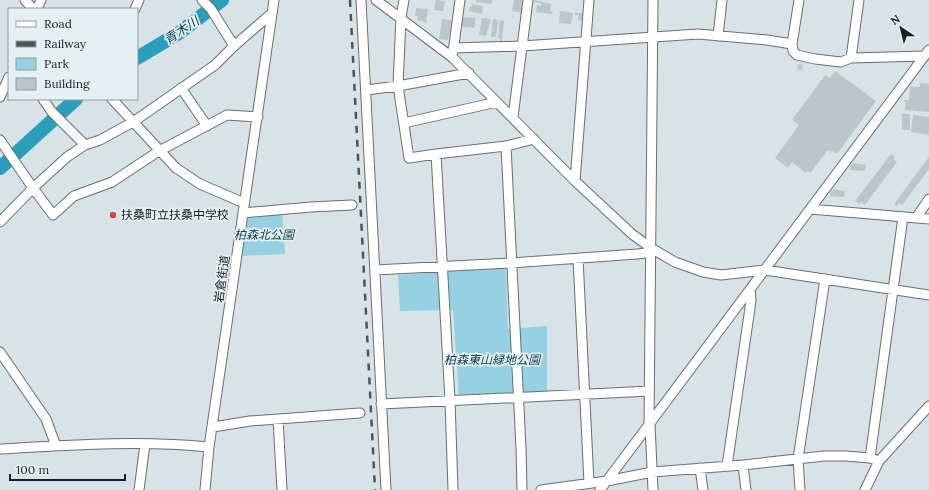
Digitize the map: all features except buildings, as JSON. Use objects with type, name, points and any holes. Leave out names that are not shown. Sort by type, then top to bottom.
[{"type":"street","points":[[25,0],[32,8]]},
{"type":"street","points":[[202,0],[211,9],[234,46]]},
{"type":"street","name":"岩倉街道","points":[[205,490],[209,447],[274,0]]},
{"type":"street","points":[[361,0],[386,490]]},
{"type":"street","points":[[376,0],[453,58],[576,181],[632,234],[651,248],[675,262],[703,272],[721,274],[765,270],[929,295]]},
{"type":"street","points":[[404,0],[401,18],[398,86],[409,158],[506,146],[534,139]]},
{"type":"street","points":[[453,58],[460,0]]},
{"type":"street","points":[[513,117],[528,0]]},
{"type":"street","points":[[576,181],[589,0]]},
{"type":"street","points":[[653,0],[649,424],[653,490]]},
{"type":"street","points":[[718,36],[722,0]]},
{"type":"street","points":[[799,0],[792,44],[793,51],[797,55],[841,62],[851,58],[927,53]]},
{"type":"street","points":[[851,58],[858,0]]},
{"type":"street","points":[[0,222],[33,188],[67,157],[84,145],[100,140],[133,122],[215,65],[234,46],[272,13]]},
{"type":"street","points":[[453,48],[522,46],[698,34],[767,40],[792,44]]},
{"type":"street","points":[[600,490],[927,53]]},
{"type":"street","points":[[366,90],[398,86],[469,73]]},
{"type":"street","points":[[0,97],[8,79]]},
{"type":"street","points":[[181,88],[207,126]]},
{"type":"street","points":[[43,100],[52,112],[84,145]]},
{"type":"street","points":[[113,100],[176,168],[192,180],[207,188],[244,202]]},
{"type":"street","points":[[404,123],[497,102]]},
{"type":"street","points":[[0,140],[53,215],[74,196],[112,182],[159,151],[227,115],[258,117]]},
{"type":"street","points":[[506,146],[522,490]]},
{"type":"street","points":[[436,154],[454,490]]},
{"type":"street","points":[[916,218],[929,199]]},
{"type":"street","points":[[243,213],[352,205]]},
{"type":"street","points":[[810,209],[929,219]]},
{"type":"street","points":[[865,490],[874,459],[893,290],[903,217]]},
{"type":"street","points":[[375,270],[511,263],[646,253],[651,248]]},
{"type":"street","points":[[578,258],[589,483]]},
{"type":"street","points":[[800,490],[798,459],[825,279]]},
{"type":"street","points":[[727,466],[751,301],[750,289]]},
{"type":"street","points":[[0,352],[46,419],[56,446]]},
{"type":"street","points":[[381,404],[450,400],[518,399],[650,391]]},
{"type":"street","points":[[874,459],[929,406]]},
{"type":"street","points":[[213,427],[250,421],[360,413]]},
{"type":"street","points":[[278,419],[282,490]]},
{"type":"street","points":[[0,449],[104,444],[192,445],[209,447]]},
{"type":"street","points":[[139,490],[145,444]]},
{"type":"street","points":[[541,490],[652,472],[743,465],[824,456],[846,456],[874,459]]},
{"type":"street","points":[[743,465],[746,490]]},
{"type":"street","points":[[700,468],[702,490]]},
{"type":"green space","name":"柏森北公園","points":[[282,211],[285,254],[241,256],[247,215]]},
{"type":"green space","name":"柏森東山緑地公園","points":[[506,267],[508,329],[547,326],[547,393],[459,398],[453,310],[400,311],[398,275]]},
{"type":"waterway","name":"青木川","points":[[138,57],[179,33],[222,0]]},
{"type":"waterway","name":"青木川","points":[[0,168],[75,100]]},
{"type":"railway","points":[[350,0],[375,490]]},
{"type":"place","name":"扶桑町立扶桑中学校","points":[[113,215]]}]
